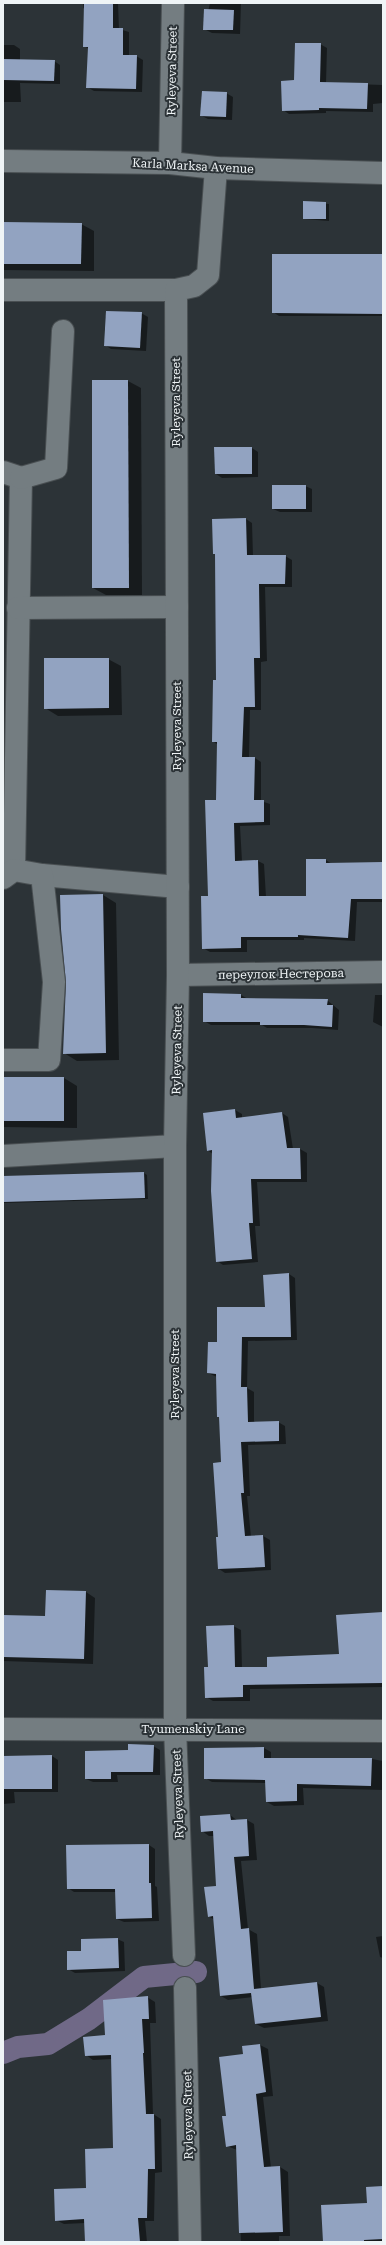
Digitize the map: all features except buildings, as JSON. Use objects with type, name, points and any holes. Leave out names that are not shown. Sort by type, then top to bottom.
[{"type":"street","name":"Ryleyeva Street","points":[[170,163],[173,3]]},
{"type":"street","name":"Karla Marksa Avenue","points":[[3,161],[170,163],[216,168],[383,173]]},
{"type":"street","points":[[3,290],[176,290],[194,286],[208,275],[216,168]]},
{"type":"street","name":"Ryleyeva Street","points":[[176,290],[178,975],[175,1146],[175,1728],[184,1955]]},
{"type":"street","points":[[63,331],[56,468],[12,475],[18,608],[10,678],[8,874],[42,875],[178,887]]},
{"type":"street","points":[[18,608],[177,607]]},
{"type":"street","points":[[3,1060],[49,1060],[54,982],[42,875]]},
{"type":"street","name":"переулок Нестерова","points":[[178,975],[383,972]]},
{"type":"street","points":[[3,1156],[175,1146]]},
{"type":"street","name":"Tyumenskiy Lane","points":[[3,1729],[175,1728],[383,1731]]},
{"type":"street","name":"Ryleyeva Street","points":[[185,1988],[190,2242]]},
{"type":"waterway","points":[[3,2053],[18,2047],[48,2044],[89,2019],[144,1977],[196,1972]]}]
